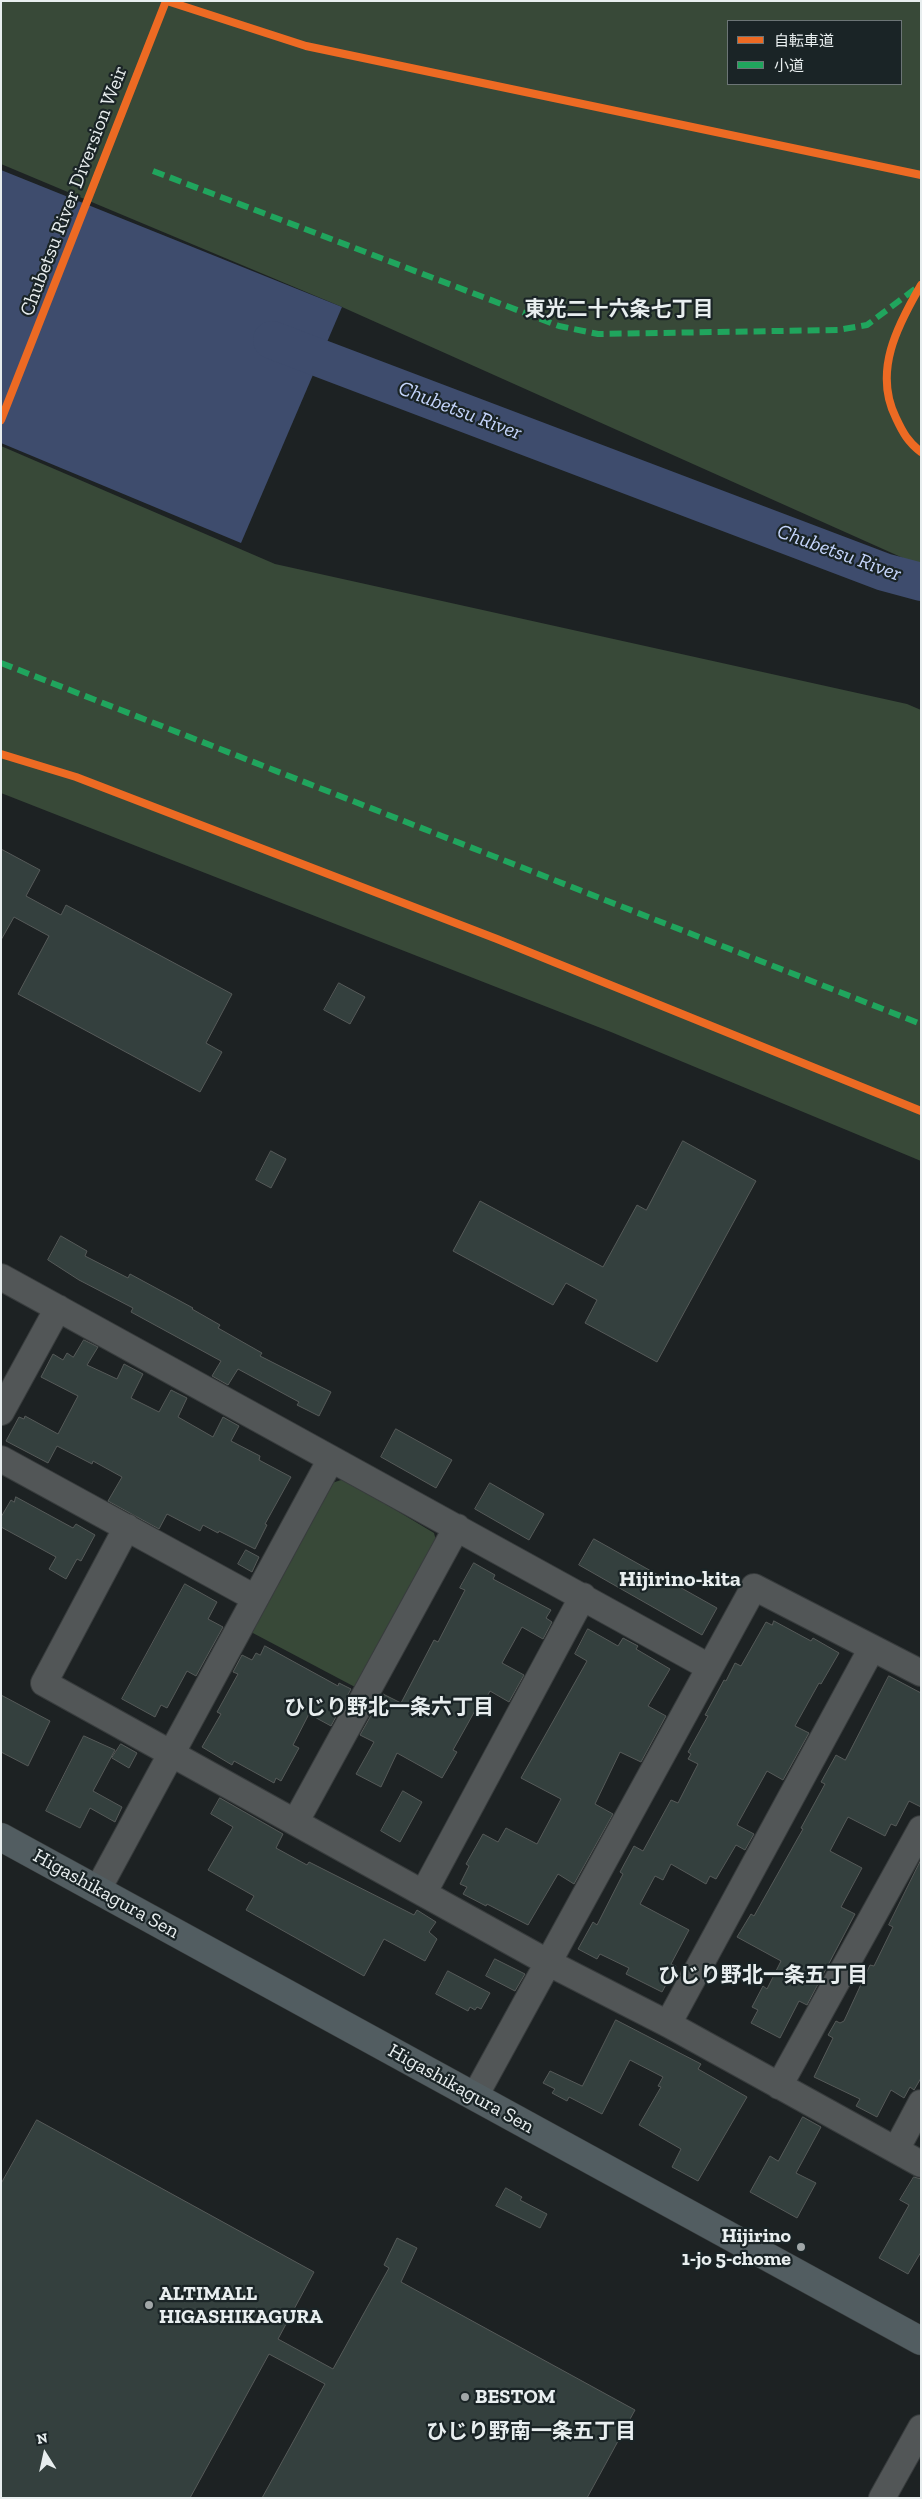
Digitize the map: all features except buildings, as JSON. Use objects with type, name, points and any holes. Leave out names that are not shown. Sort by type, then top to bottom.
[{"type":"main road","name":"Higashikagura Sen","points":[[1,1837],[921,2341]]},
{"type":"street","points":[[1,1277],[710,1666]]},
{"type":"street","points":[[1,1412],[58,1308]]},
{"type":"street","points":[[1,1459],[254,1598]]},
{"type":"street","points":[[98,1889],[331,1459]]},
{"type":"street","points":[[127,1527],[44,1683],[296,1821],[549,1963],[668,2024],[921,2164]]},
{"type":"street","points":[[296,1821],[457,1527]]},
{"type":"street","points":[[475,2096],[754,1587],[921,1673]]},
{"type":"street","points":[[424,1892],[583,1596]]},
{"type":"street","points":[[668,2024],[872,1648]]},
{"type":"street","points":[[779,2086],[921,1829]]},
{"type":"street","points":[[896,2150],[921,2104]]},
{"type":"street","points":[[885,2497],[921,2428]]},
{"type":"green space","points":[[1,1],[921,1],[921,566],[342,307],[1,164]]},
{"type":"green space","points":[[1,446],[275,564],[907,704],[921,710],[921,1161],[611,1032],[1,793]]},
{"type":"green space","points":[[344,1479],[434,1533],[437,1544],[355,1687],[251,1632],[329,1484]]},
{"type":"water","points":[[1,170],[342,307],[241,543],[1,443]]},
{"type":"waterway","name":"Chubetsu River","points":[[272,340],[884,572],[921,582]]},
{"type":"marked path","points":[[153,171],[559,326],[598,334],[838,330],[867,325],[915,289]]},
{"type":"marked path","points":[[1,663],[921,1024]]},
{"type":"cycle path","name":"Chubetsu River Diversion Weir","points":[[1,420],[166,1]]},
{"type":"cycle path","points":[[167,1],[306,46],[921,175]]},
{"type":"cycle path","points":[[921,285],[896,333],[887,367],[889,401],[909,441],[921,452]]},
{"type":"cycle path","points":[[1,754],[76,777],[497,939],[921,1111]]},
{"type":"place","name":"Hijirino 1-jo 5-chome","points":[[801,2247]]},
{"type":"place","name":"ALTIMALL HIGASHIKAGURA","points":[[149,2305]]},
{"type":"place","name":"BESTOM","points":[[465,2397]]},
{"type":"district","name":"東光二十六条七丁目","points":[[619,310]]},
{"type":"district","name":"Hijirino-kita","points":[[680,1580]]},
{"type":"district","name":"ひじり野北一条六丁目","points":[[389,1708]]},
{"type":"district","name":"ひじり野北一条五丁目","points":[[763,1976]]},
{"type":"district","name":"ひじり野南一条五丁目","points":[[531,2432]]}]
